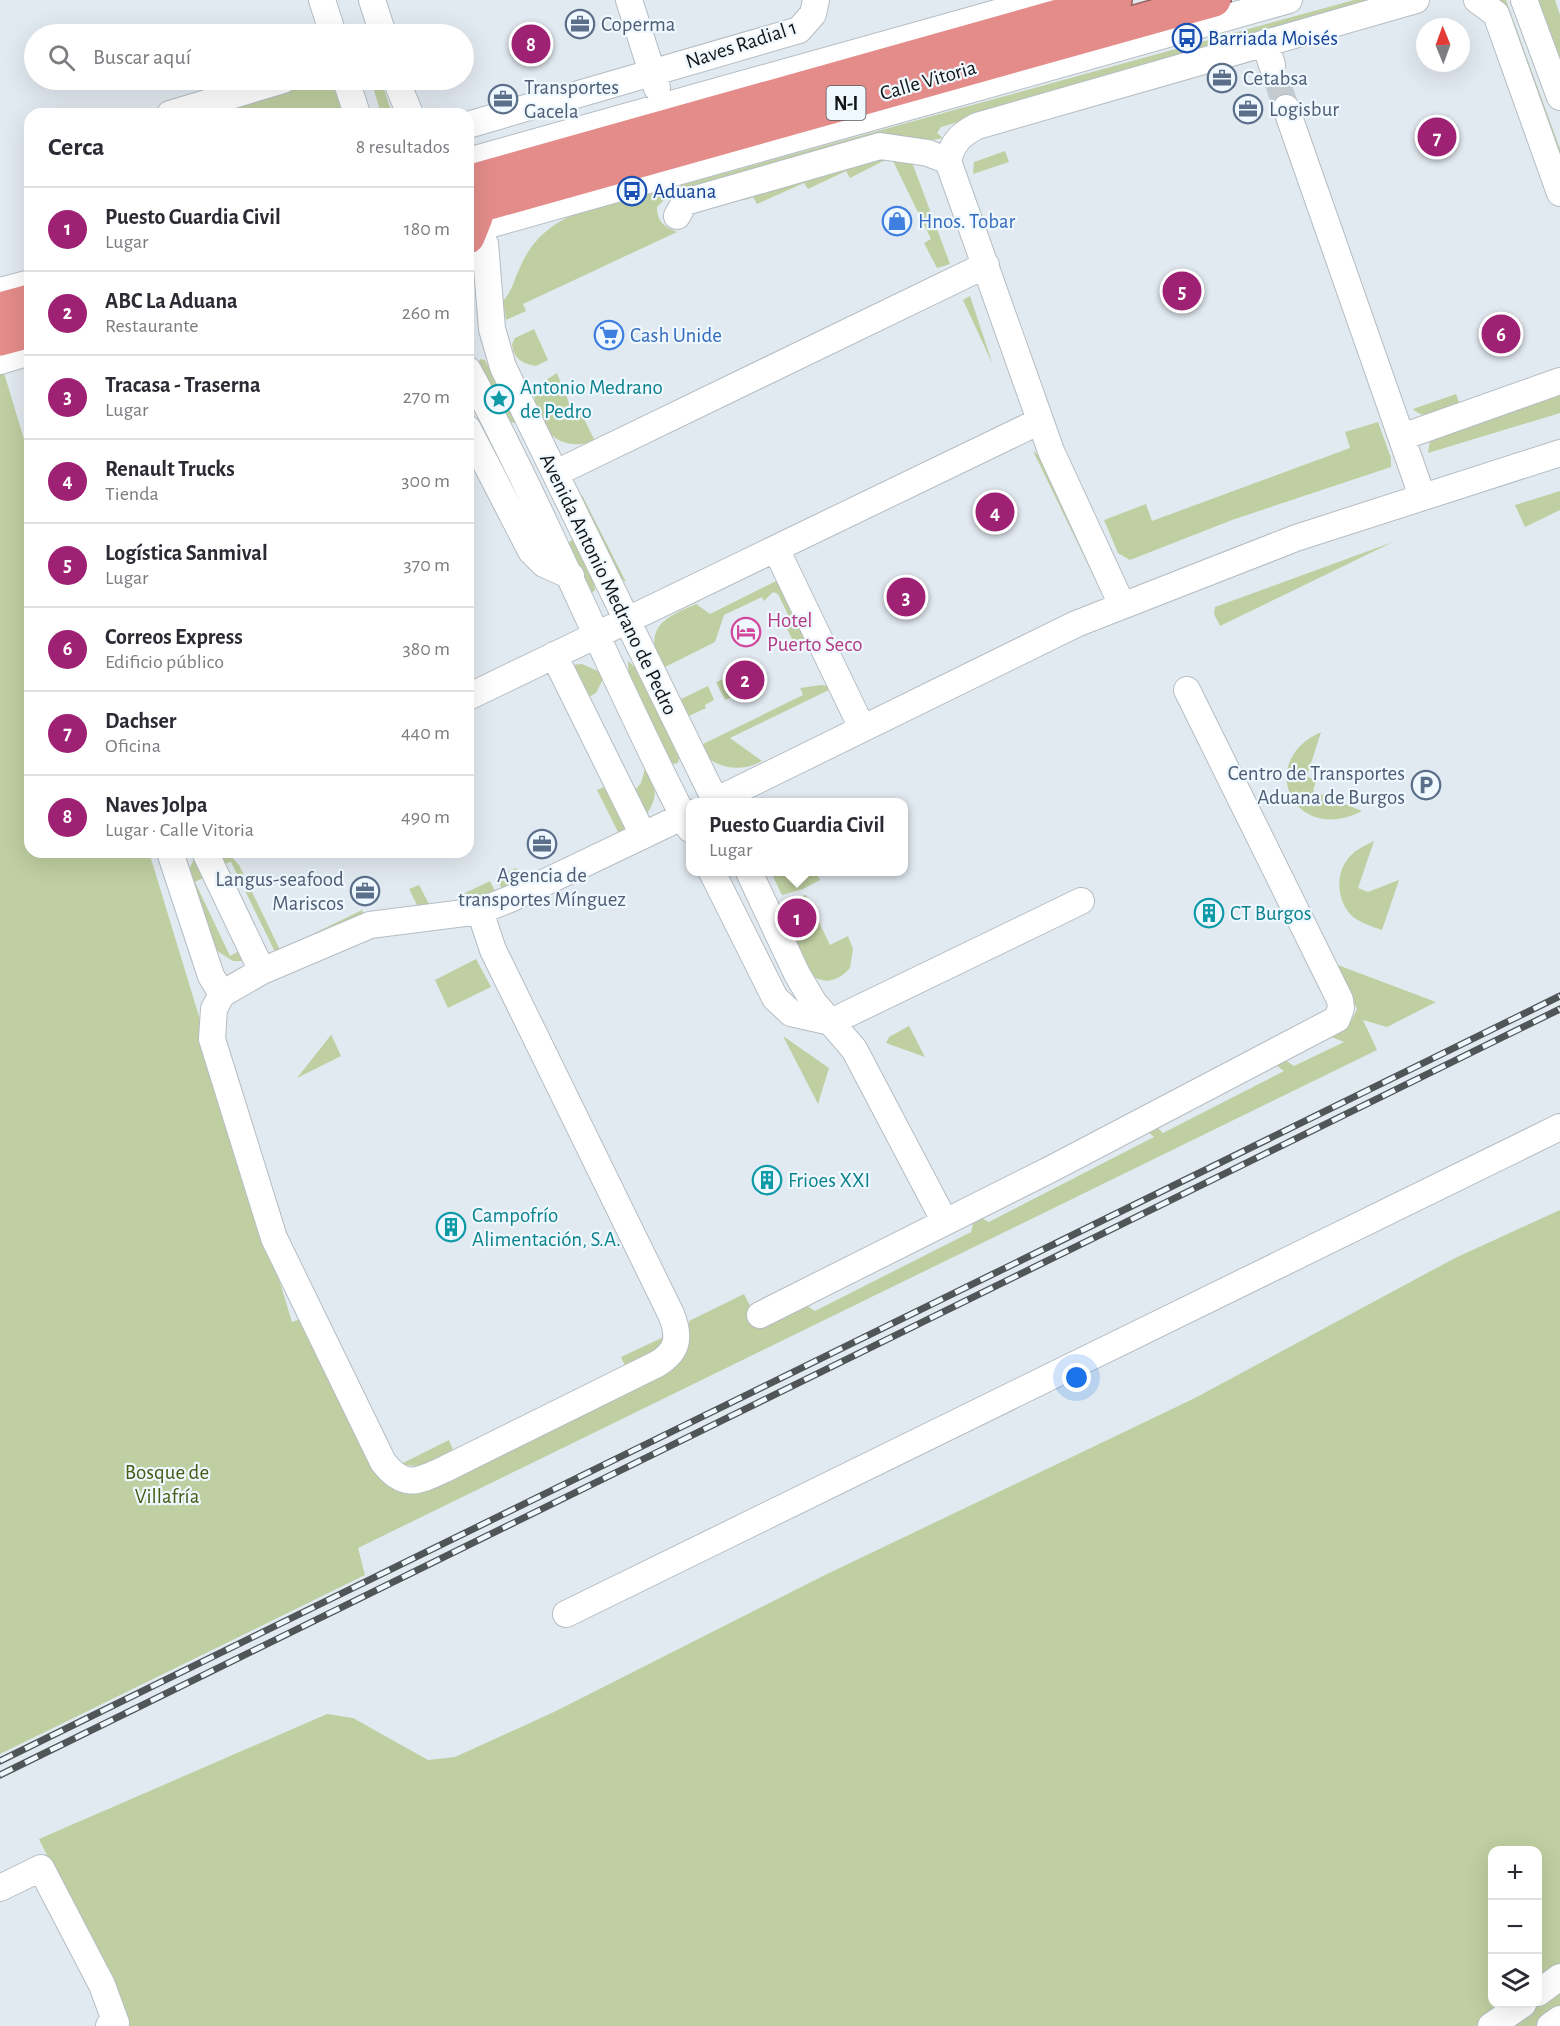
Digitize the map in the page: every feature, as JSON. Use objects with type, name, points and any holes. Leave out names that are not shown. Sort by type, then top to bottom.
[{"type":"highway","name":"Calle Vitoria","points":[[474,197],[1115,0]]},
{"type":"highway","name":"Calle Vitoria","points":[[474,197],[1214,0]]},
{"type":"highway","points":[[0,309],[24,303]]},
{"type":"highway","points":[[0,339],[24,333]]},
{"type":"street","points":[[322,0],[330,24]]},
{"type":"street","points":[[372,0],[380,24]]},
{"type":"street","points":[[629,0],[655,83]]},
{"type":"street","name":"Naves Radial 1","points":[[474,123],[535,106],[655,83],[799,30],[813,14],[816,0]]},
{"type":"street","points":[[474,197],[1043,0]]},
{"type":"street","points":[[474,203],[492,224],[1289,0]]},
{"type":"street","points":[[1122,605],[1040,421],[948,161],[956,141],[977,126],[1269,54],[1416,0]]},
{"type":"street","points":[[1477,0],[1496,15],[1560,193]]},
{"type":"street","points":[[1524,0],[1560,97]]},
{"type":"street","points":[[209,108],[257,90]]},
{"type":"street","points":[[349,90],[355,108]]},
{"type":"street","points":[[400,90],[408,108]]},
{"type":"street","points":[[1286,108],[1422,496]]},
{"type":"street","points":[[677,216],[685,202],[863,149],[895,147],[948,161]]},
{"type":"street","name":"Avenida Antonio Medrano de Pedro","points":[[474,210],[485,244],[492,329],[503,367],[712,798]]},
{"type":"street","points":[[555,473],[986,265]]},
{"type":"street","points":[[0,291],[24,285]]},
{"type":"street","points":[[0,361],[24,354]]},
{"type":"street","points":[[1402,437],[1560,381]]},
{"type":"street","name":"Avenida Antonio Medrano de Pedro","points":[[474,382],[571,576],[595,636],[686,815]]},
{"type":"street","points":[[474,694],[1040,421]]},
{"type":"street","points":[[474,441],[518,530],[531,550],[544,564],[571,576]]},
{"type":"street","points":[[722,798],[1076,624],[1122,605],[1243,556],[1560,453]]},
{"type":"street","points":[[776,549],[862,728]]},
{"type":"street","points":[[554,655],[643,835]]},
{"type":"street","points":[[760,1316],[1333,1023],[1340,1015],[1340,1000],[1187,690]]},
{"type":"street","points":[[480,911],[494,950],[676,1325],[677,1345],[672,1353],[657,1364],[431,1475],[417,1480],[402,1479],[395,1476],[383,1462],[274,1238],[212,1039],[214,1008],[222,994],[262,970],[370,925],[480,911],[510,899],[643,835],[686,820]]},
{"type":"street","points":[[172,858],[211,976],[222,994]]},
{"type":"street","points":[[208,858],[262,970]]},
{"type":"street","points":[[714,876],[774,998],[791,1013],[831,1022],[1081,901]]},
{"type":"street","points":[[751,876],[797,974],[814,1003],[854,1049],[945,1222]]},
{"type":"street","points":[[566,1614],[1560,1127]]},
{"type":"street","points":[[0,1888],[40,1868],[102,1985],[116,2023],[109,2026]]},
{"type":"street","points":[[1542,1990],[1560,1977]]},
{"type":"street","points":[[1491,2026],[1517,2008]]},
{"type":"street","points":[[1550,2026],[1560,2019]]},
{"type":"green space","points":[[1354,0],[1386,0],[941,127],[937,133],[943,138],[918,143],[872,139],[664,200],[657,207],[658,216],[665,225],[677,232],[523,304],[526,311],[506,320],[503,301],[527,253],[546,231],[572,215]]},
{"type":"green space","points":[[1495,0],[1506,0],[1560,149],[1560,175]]},
{"type":"green space","points":[[1536,0],[1555,0],[1560,15],[1560,65]]},
{"type":"green space","points":[[282,90],[337,90],[345,108],[225,108]]},
{"type":"green space","points":[[374,90],[384,90],[390,108],[379,108]]},
{"type":"green space","points":[[1005,151],[1009,162],[973,174],[974,162]]},
{"type":"green space","points":[[883,152],[887,159],[850,178],[846,171],[808,189],[804,183],[757,204],[753,197],[745,200],[747,191]]},
{"type":"green space","points":[[891,157],[910,161],[913,165],[950,264],[937,268],[924,243],[931,239]]},
{"type":"green space","points":[[970,296],[993,365],[963,300]]},
{"type":"green space","points":[[534,329],[548,360],[536,366],[519,360],[512,344],[515,338]]},
{"type":"green space","points":[[480,359],[485,360],[517,424],[505,420],[478,364]]},
{"type":"green space","name":"Bosque de Villafría","points":[[4,373],[24,439],[24,858],[151,858],[292,1322],[300,1319],[381,1479],[396,1490],[406,1491],[681,1360],[689,1340],[689,1321],[744,1294],[761,1328],[806,1305],[815,1311],[971,1232],[975,1215],[989,1222],[1154,1137],[1145,1129],[1154,1124],[1163,1133],[1284,1071],[1273,1063],[1282,1058],[1294,1066],[1344,1042],[1329,1036],[1350,1023],[1357,1009],[1335,964],[1436,1002],[1387,1027],[1363,1020],[1377,1050],[358,1548],[365,1575],[0,1754],[0,374]]},
{"type":"green space","points":[[557,373],[572,410],[580,411],[595,441],[577,444],[562,442],[544,427],[535,403],[536,392],[544,382]]},
{"type":"green space","points":[[1560,388],[1560,413],[1428,453],[1430,440]]},
{"type":"green space","points":[[1456,394],[1460,405],[1442,412],[1423,415],[1413,409]]},
{"type":"green space","points":[[1378,422],[1391,458],[1391,467],[1232,520],[1130,560],[1118,553],[1104,520],[1146,504],[1152,521],[1350,448],[1345,432]]},
{"type":"green space","points":[[1033,451],[1041,457],[1092,562],[1093,575]]},
{"type":"green space","points":[[1560,491],[1560,510],[1525,527],[1515,505]]},
{"type":"green space","points":[[582,495],[626,582],[618,577],[581,502]]},
{"type":"green space","points":[[573,539],[594,583],[593,592],[589,591],[567,544]]},
{"type":"green space","points":[[1393,542],[1220,626],[1214,614],[1215,607]]},
{"type":"green space","points":[[782,578],[807,639],[796,647],[786,627],[792,623],[778,594],[773,592],[764,601],[762,597],[724,615],[715,642],[659,670],[654,643],[659,626],[665,620],[696,604],[710,614]]},
{"type":"green space","points":[[628,661],[646,677],[681,748],[678,763],[673,764],[664,756],[629,684]]},
{"type":"green space","points":[[582,664],[600,672],[603,679],[596,693],[585,699],[569,665]]},
{"type":"green space","points":[[728,677],[737,695],[725,700],[716,682]]},
{"type":"green space","points":[[821,685],[835,687],[730,738],[762,761],[744,767],[727,767],[711,760],[697,747],[803,695],[800,688]]},
{"type":"green space","points":[[708,686],[714,700],[705,705],[706,708],[687,717],[679,700]]},
{"type":"green space","points":[[1321,732],[1307,776],[1316,781],[1313,791],[1362,811],[1338,819],[1317,818],[1301,809],[1291,796],[1287,779],[1290,762],[1301,745]]},
{"type":"green space","points":[[646,765],[655,793],[652,805],[643,820],[631,795],[641,783]]},
{"type":"green space","points":[[611,784],[632,827],[619,834],[597,790]]},
{"type":"green space","points":[[1374,841],[1358,888],[1368,892],[1399,880],[1382,930],[1350,914],[1342,900],[1339,883],[1343,867],[1349,857]]},
{"type":"green space","points":[[194,858],[198,858],[207,876],[195,882],[230,956],[243,949],[250,961],[233,961],[214,949],[192,888],[189,870]]},
{"type":"green space","points":[[219,858],[233,858],[239,865],[280,950],[362,910],[364,916],[277,956],[231,862],[222,865]]},
{"type":"green space","points":[[516,868],[522,880],[502,890],[497,877]]},
{"type":"green space","points":[[773,876],[818,876],[820,880],[803,889],[782,895]]},
{"type":"green space","points":[[490,881],[496,893],[466,901],[465,893]]},
{"type":"green space","points":[[419,885],[429,904],[418,907],[409,889]]},
{"type":"green space","points":[[806,895],[830,945],[848,936],[853,949],[850,968],[836,979],[820,980],[809,974],[778,908],[782,901]]},
{"type":"green space","points":[[476,959],[491,987],[448,1008],[435,980]]},
{"type":"green space","points":[[909,1026],[925,1057],[886,1043],[889,1037]]},
{"type":"green space","points":[[331,1035],[341,1056],[297,1078]]},
{"type":"green space","points":[[783,1036],[829,1068],[818,1104]]},
{"type":"green space","points":[[1560,1210],[1560,2026],[130,2026],[39,1839],[327,1714],[353,1718],[428,1760],[455,1757],[554,1712],[825,1575],[1195,1398],[1455,1258]]},
{"type":"green space","points":[[668,1335],[667,1340],[654,1351],[625,1366],[621,1357]]},
{"type":"green space","points":[[449,1440],[453,1450],[421,1466],[399,1465]]},
{"type":"tunnel","points":[[1265,43],[1286,108]]},
{"type":"railway","points":[[0,1761],[1560,996]]},
{"type":"railway","points":[[0,1775],[1560,1009]]},
{"type":"place","name":"Coperma","points":[[580,24]]},
{"type":"place","name":"Barriada Moisés","points":[[1187,38]]},
{"type":"place","name":"Naves Jolpa","points":[[531,44]]},
{"type":"place","name":"Cetabsa","points":[[1222,78]]},
{"type":"place","name":"Transportes Gacela","points":[[503,99]]},
{"type":"place","name":"Logisbur","points":[[1248,109]]},
{"type":"place","name":"Dachser","points":[[1437,137]]},
{"type":"place","name":"Aduana","points":[[632,191]]},
{"type":"place","name":"Hnos. Tobar","points":[[897,221]]},
{"type":"place","name":"Logística Sanmival","points":[[1182,291]]},
{"type":"place","name":"Correos Express","points":[[1501,334]]},
{"type":"place","name":"Cash Unide","points":[[609,335]]},
{"type":"place","name":"Antonio Medrano de Pedro","points":[[499,399]]},
{"type":"place","name":"Renault Trucks","points":[[995,512]]},
{"type":"place","name":"Tracasa - Traserna","points":[[906,597]]},
{"type":"place","name":"Hotel Puerto Seco","points":[[746,632]]},
{"type":"place","name":"ABC La Aduana","points":[[745,680]]},
{"type":"place","name":"Centro de Transportes Aduana de Burgos","points":[[1426,785]]},
{"type":"place","name":"Agencia de transportes Mínguez","points":[[542,844]]},
{"type":"place","name":"Langus-seafood Mariscos","points":[[365,891]]},
{"type":"place","name":"CT Burgos","points":[[1209,913]]},
{"type":"place","name":"Puesto Guardia Civil","points":[[797,918]]},
{"type":"place","name":"Frioes XXI","points":[[767,1180]]},
{"type":"place","name":"Campofrío Alimentación, S.A.","points":[[451,1227]]}]
